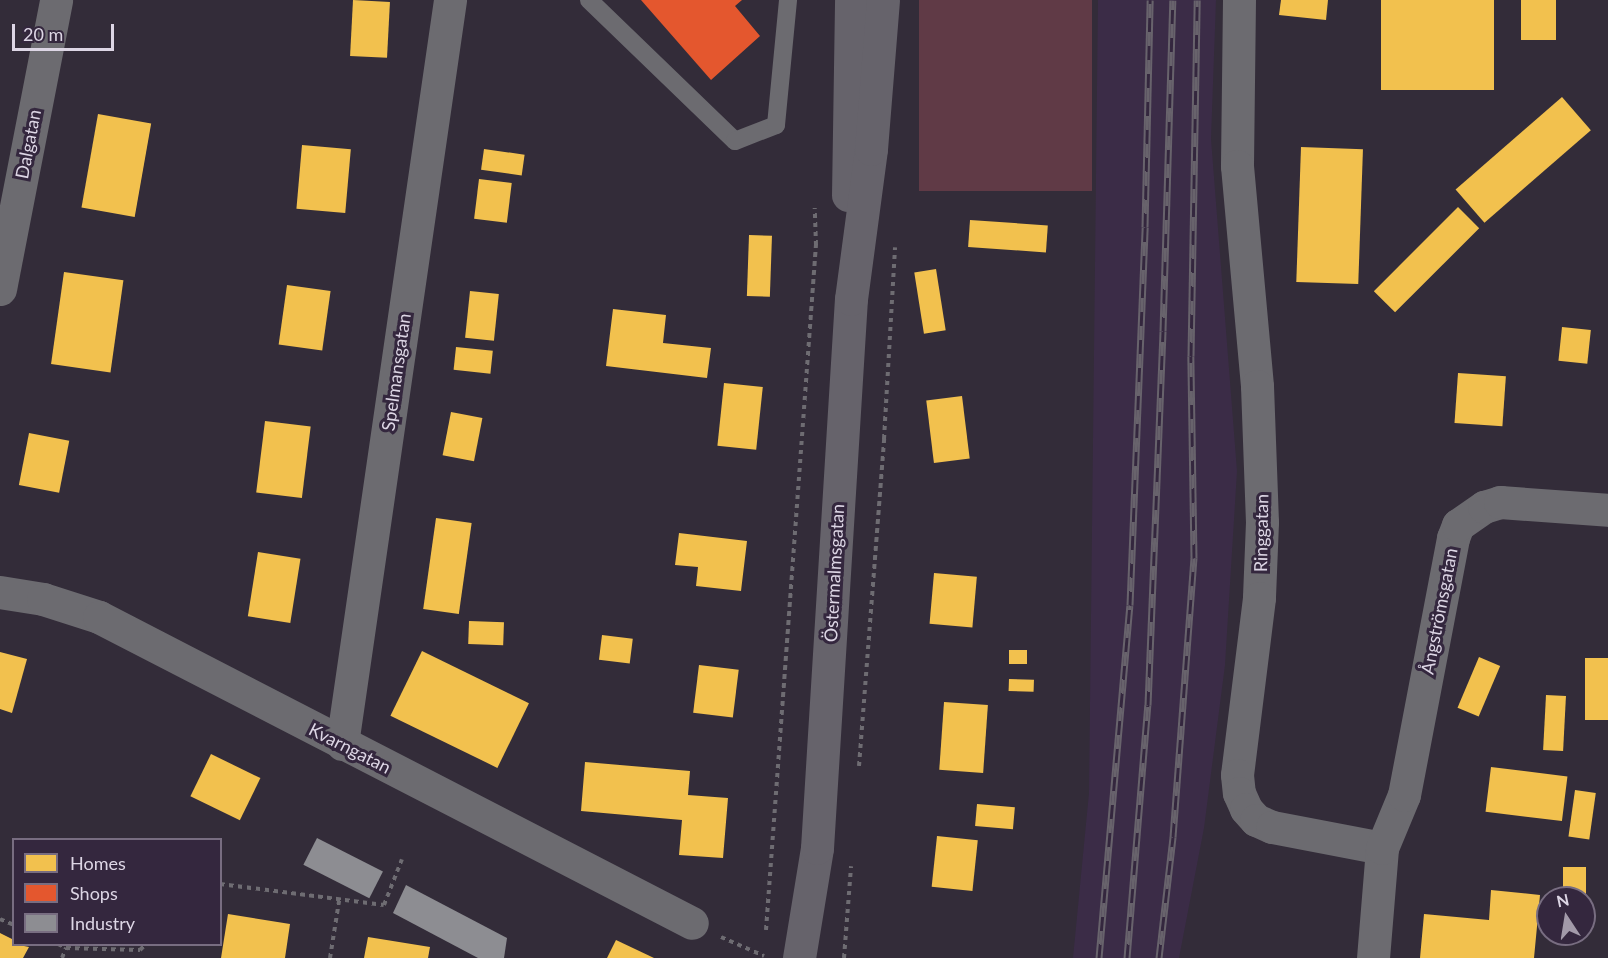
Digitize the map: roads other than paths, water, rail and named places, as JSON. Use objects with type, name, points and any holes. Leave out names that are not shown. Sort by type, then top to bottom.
[{"type":"main road","name":"Östermalmsgatan","points":[[851,0],[847,149],[851,298]]},
{"type":"main road","name":"Östermalmsgatan","points":[[800,958],[817,848],[851,298],[871,149],[883,0]]},
{"type":"main road","name":"Östermalmsgatan","points":[[817,848],[823,958]]},
{"type":"street","name":"Dalgatan","points":[[0,289],[56,0]]},
{"type":"street","name":"Spelmansgatan","points":[[342,744],[450,0]]},
{"type":"street","name":"Ringgatan","points":[[1239,0],[1237,166],[1262,450],[1262,522],[1259,598],[1237,775],[1239,793],[1246,809],[1257,820],[1272,827],[1382,848]]},
{"type":"street","name":"Ångströmsgatan","points":[[1382,848],[1404,795],[1453,538],[1458,525],[1484,507],[1500,501],[1608,510]]},
{"type":"street","name":"Kvarngatan","points":[[0,592],[43,599],[99,617],[692,923]]},
{"type":"street","points":[[1373,958],[1382,848]]},
{"type":"lane","points":[[589,0],[735,141],[776,125],[788,0]]},
{"type":"railway","points":[[1099,958],[1130,605],[1145,227],[1150,0]]},
{"type":"railway","points":[[1127,958],[1148,705],[1173,0]]},
{"type":"railway","points":[[1159,958],[1173,837],[1194,558],[1191,356],[1197,0]]}]
